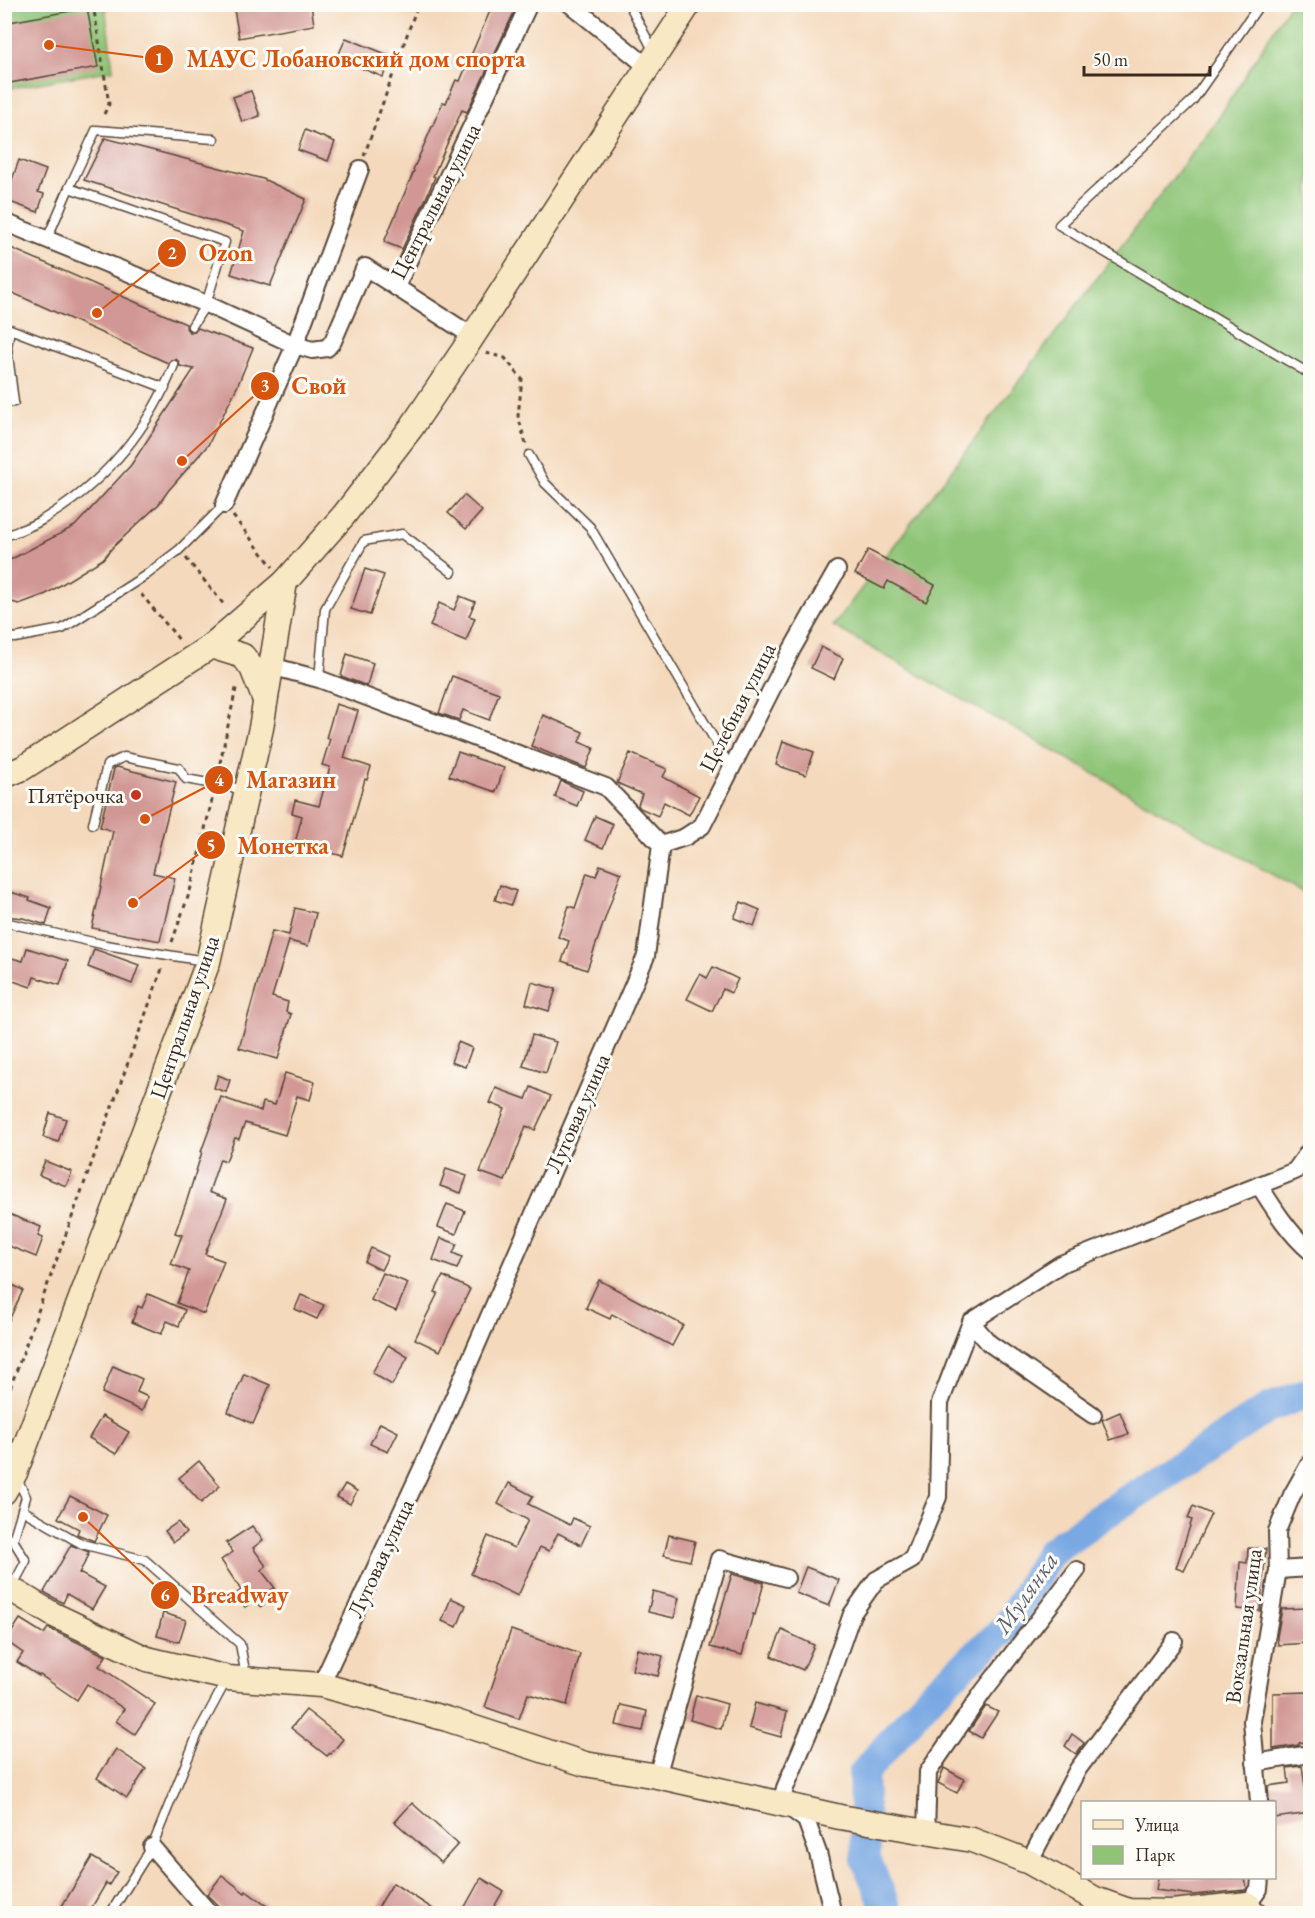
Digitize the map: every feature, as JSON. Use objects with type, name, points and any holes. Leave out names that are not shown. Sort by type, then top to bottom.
[{"type":"main road","points":[[4,776],[23,768],[202,651],[239,623],[285,582],[344,515],[411,428],[689,4]]},
{"type":"main road","name":"Центральная улица","points":[[8,1478],[208,962],[247,790],[285,582]]},
{"type":"main road","points":[[202,651],[243,656],[252,668],[265,700]]},
{"type":"main road","points":[[8,1587],[54,1615],[147,1659],[237,1679],[321,1685],[447,1719],[585,1764],[657,1776],[840,1817],[972,1840],[1029,1862],[1093,1906],[1129,1911],[1172,1912],[1254,1909]]},
{"type":"street","name":"Центральная улица","points":[[295,345],[315,350],[330,346],[365,267],[396,287],[529,4]]},
{"type":"street","points":[[570,4],[652,61]]},
{"type":"street","points":[[224,505],[295,345],[360,169]]},
{"type":"street","points":[[4,222],[206,304],[295,345]]},
{"type":"street","points":[[396,287],[472,336]]},
{"type":"street","name":"Целебная улица","points":[[661,845],[685,837],[702,826],[792,649],[837,570]]},
{"type":"street","points":[[271,666],[319,679],[606,787],[661,845]]},
{"type":"street","name":"Луговая улица","points":[[321,1685],[438,1434],[646,956],[661,845]]},
{"type":"street","points":[[831,1906],[818,1853],[806,1820],[783,1805],[785,1788],[822,1700],[852,1614],[876,1580],[912,1560],[938,1497],[940,1403],[971,1322],[1061,1264],[1295,1171],[1311,1150]]},
{"type":"street","points":[[1259,1185],[1274,1210],[1301,1243],[1311,1251]]},
{"type":"street","points":[[971,1322],[989,1343],[1093,1415]]},
{"type":"street","name":"Вокзальная улица","points":[[1259,1801],[1252,1721],[1278,1570],[1277,1531],[1292,1495],[1311,1462]]},
{"type":"street","points":[[657,1776],[719,1558],[786,1578]]},
{"type":"street","points":[[1278,1570],[1311,1568]]},
{"type":"street","points":[[926,1831],[928,1772],[983,1692],[1077,1570]]},
{"type":"street","points":[[1029,1862],[1078,1769],[1174,1641]]},
{"type":"street","points":[[1255,1763],[1311,1754]]},
{"type":"street","points":[[152,1847],[210,1914]]},
{"type":"street","points":[[1254,1909],[1260,1879]]},
{"type":"lane","points":[[629,4],[652,61]]},
{"type":"lane","points":[[1260,4],[1193,100],[1059,225],[1311,374]]},
{"type":"lane","points":[[47,239],[96,130],[214,139]]},
{"type":"lane","points":[[69,188],[225,242],[206,304],[192,326]]},
{"type":"lane","points":[[4,403],[14,402],[6,346],[10,329],[165,388]]},
{"type":"lane","points":[[4,537],[42,520],[97,481],[133,441],[165,388],[174,365]]},
{"type":"lane","points":[[529,455],[545,483],[590,527],[732,768]]},
{"type":"lane","points":[[4,636],[15,638],[62,628],[147,575],[179,550],[224,505]]},
{"type":"lane","points":[[319,679],[325,609],[364,541],[402,534],[452,572]]},
{"type":"lane","points":[[93,824],[107,765],[124,757],[179,768],[186,779],[247,790]]},
{"type":"lane","points":[[4,922],[106,945],[208,962]]},
{"type":"lane","points":[[8,1478],[26,1497],[13,1540],[26,1561],[8,1587]]},
{"type":"lane","points":[[22,1510],[81,1544],[145,1560],[240,1644],[237,1679],[199,1731],[152,1847],[110,1914]]},
{"type":"path","points":[[93,4],[109,104]]},
{"type":"path","points":[[360,169],[418,4]]},
{"type":"path","points":[[505,358],[522,379],[518,416],[529,455]]},
{"type":"path","points":[[224,505],[285,582]]},
{"type":"path","points":[[179,550],[239,623]]},
{"type":"path","points":[[133,584],[202,651]]},
{"type":"path","points":[[4,1405],[190,891],[243,656]]},
{"type":"green space","points":[[5,5],[105,5],[113,70],[5,89]]},
{"type":"green space","points":[[1289,5],[1310,5],[1310,896],[833,626],[1218,119]]},
{"type":"building","points":[[233,4],[311,4],[314,25],[239,38]]},
{"type":"building","points":[[493,4],[517,6],[467,112],[462,110],[433,176],[435,177],[426,198],[402,249],[384,242],[443,102],[446,103],[456,80],[460,81]]},
{"type":"building","points":[[87,8],[98,67],[4,84],[4,23]]},
{"type":"building","points":[[346,38],[391,56],[383,77],[337,58]]},
{"type":"building","points":[[251,91],[260,116],[242,122],[233,97]]},
{"type":"building","points":[[305,130],[335,142],[328,161],[298,150]]},
{"type":"building","points":[[105,138],[263,179],[306,199],[270,286],[231,274],[244,231],[84,180]]},
{"type":"building","points":[[19,160],[46,170],[38,192],[44,194],[38,212],[4,200],[4,178],[12,180]]},
{"type":"building","points":[[4,245],[186,324],[189,332],[194,332],[198,328],[253,348],[237,387],[208,445],[159,504],[103,559],[46,594],[19,604],[8,601],[4,593],[4,563],[75,526],[131,465],[194,369],[180,366],[176,359],[168,363],[4,289]]},
{"type":"building","points":[[464,495],[482,511],[466,529],[448,513]]},
{"type":"building","points":[[868,550],[935,585],[926,602],[888,581],[884,589],[855,574]]},
{"type":"building","points":[[365,569],[384,575],[370,615],[351,609]]},
{"type":"building","points":[[460,596],[475,602],[469,616],[475,618],[466,641],[430,626],[439,603],[454,610]]},
{"type":"building","points":[[821,647],[843,658],[834,679],[811,668]]},
{"type":"building","points":[[347,654],[373,663],[367,686],[341,676]]},
{"type":"building","points":[[452,676],[499,693],[489,720],[463,710],[459,720],[439,713]]},
{"type":"building","points":[[336,704],[358,711],[344,758],[371,767],[367,780],[365,779],[343,856],[295,843],[302,816],[292,813],[295,800],[319,806],[330,767],[322,765],[330,739],[326,738]]},
{"type":"building","points":[[543,715],[583,732],[579,742],[594,748],[586,768],[531,746]]},
{"type":"building","points":[[783,741],[814,752],[806,775],[776,765]]},
{"type":"building","points":[[458,752],[504,768],[496,792],[449,776]]},
{"type":"building","points":[[630,753],[667,769],[663,777],[699,796],[689,815],[664,802],[658,816],[640,808],[638,805],[642,794],[617,783]]},
{"type":"building","points":[[117,767],[176,782],[153,873],[175,878],[160,941],[92,928],[113,831],[100,827],[114,769]]},
{"type":"building","points":[[561,781],[583,791],[577,806],[555,797]]},
{"type":"building","points":[[595,816],[613,824],[603,848],[585,840]]},
{"type":"building","points":[[600,865],[621,873],[587,970],[562,961],[569,941],[558,937],[569,906],[575,908],[587,873],[596,876]]},
{"type":"building","points":[[500,885],[516,891],[511,905],[495,900]]},
{"type":"building","points":[[4,890],[30,898],[29,900],[51,908],[46,925],[23,918],[4,916]]},
{"type":"building","points":[[741,902],[760,910],[754,926],[734,918]]},
{"type":"building","points":[[295,908],[316,913],[308,946],[289,941],[272,997],[288,1002],[286,1012],[291,1014],[278,1059],[239,1048],[272,931],[289,935]]},
{"type":"building","points":[[27,948],[68,961],[60,985],[34,977],[31,987],[4,978],[4,956],[23,961]]},
{"type":"building","points":[[94,949],[139,965],[132,984],[88,967]]},
{"type":"building","points":[[713,967],[738,979],[731,993],[723,989],[712,1011],[687,999],[700,974],[707,978]]},
{"type":"building","points":[[532,982],[556,989],[549,1011],[526,1004]]},
{"type":"building","points":[[532,1035],[556,1042],[546,1073],[523,1066]]},
{"type":"building","points":[[458,1042],[472,1048],[465,1067],[451,1062]]},
{"type":"building","points":[[285,1073],[315,1082],[310,1100],[297,1096],[285,1135],[245,1123],[239,1139],[235,1138],[226,1161],[220,1159],[209,1192],[227,1199],[205,1254],[224,1261],[204,1314],[177,1303],[189,1271],[171,1264],[182,1235],[175,1233],[201,1152],[221,1097],[261,1111],[263,1102],[275,1105]]},
{"type":"building","points":[[218,1075],[230,1080],[226,1092],[214,1088]]},
{"type":"building","points":[[531,1087],[551,1096],[535,1130],[526,1126],[505,1181],[480,1172],[505,1109],[490,1103],[496,1088],[526,1099]]},
{"type":"building","points":[[50,1113],[66,1119],[58,1142],[43,1137]]},
{"type":"building","points":[[45,1161],[72,1172],[66,1186],[39,1175]]},
{"type":"building","points":[[446,1169],[467,1176],[461,1193],[440,1186]]},
{"type":"building","points":[[447,1204],[465,1211],[456,1234],[438,1227]]},
{"type":"building","points":[[4,1212],[41,1227],[38,1236],[43,1238],[36,1257],[4,1244]]},
{"type":"building","points":[[441,1238],[457,1244],[453,1253],[462,1257],[457,1269],[433,1260]]},
{"type":"building","points":[[371,1248],[388,1256],[381,1270],[365,1262]]},
{"type":"building","points":[[383,1273],[408,1283],[396,1311],[371,1300]]},
{"type":"building","points":[[443,1276],[470,1289],[440,1351],[415,1339],[438,1293],[435,1292]]},
{"type":"building","points":[[599,1280],[683,1325],[672,1346],[612,1314],[610,1319],[586,1308]]},
{"type":"building","points":[[4,1281],[23,1290],[4,1331]]},
{"type":"building","points":[[148,1294],[185,1310],[179,1326],[167,1321],[161,1334],[132,1322],[138,1306],[142,1308]]},
{"type":"building","points":[[301,1295],[324,1305],[317,1319],[295,1309]]},
{"type":"building","points":[[388,1345],[408,1357],[392,1385],[372,1373]]},
{"type":"building","points":[[113,1366],[142,1379],[137,1392],[148,1397],[142,1411],[102,1393]]},
{"type":"building","points":[[244,1374],[270,1385],[253,1424],[228,1412]]},
{"type":"building","points":[[1120,1412],[1129,1434],[1110,1440],[1102,1420]]},
{"type":"building","points":[[102,1416],[129,1432],[116,1454],[89,1438]]},
{"type":"building","points":[[380,1423],[398,1432],[388,1452],[370,1444]]},
{"type":"building","points":[[199,1461],[220,1486],[201,1503],[179,1478]]},
{"type":"building","points":[[509,1483],[533,1496],[528,1504],[570,1525],[573,1518],[590,1526],[581,1545],[558,1533],[549,1551],[540,1547],[518,1596],[471,1574],[488,1536],[514,1548],[528,1520],[498,1504]]},
{"type":"building","points":[[345,1484],[357,1491],[350,1504],[337,1497]]},
{"type":"building","points":[[70,1496],[107,1515],[94,1541],[77,1534],[79,1529],[58,1518]]},
{"type":"building","points":[[1193,1506],[1211,1514],[1184,1571],[1176,1568],[1192,1520],[1188,1518]]},
{"type":"building","points":[[178,1522],[186,1533],[173,1542],[165,1531]]},
{"type":"building","points":[[252,1526],[263,1540],[253,1548],[266,1566],[261,1570],[275,1588],[271,1590],[274,1593],[261,1607],[253,1601],[245,1607],[235,1595],[241,1590],[221,1560],[233,1552],[226,1543]]},
{"type":"building","points":[[669,1535],[695,1541],[690,1561],[664,1555]]},
{"type":"building","points":[[71,1545],[89,1552],[79,1573],[105,1587],[92,1609],[67,1594],[63,1603],[44,1592]]},
{"type":"building","points":[[1248,1548],[1266,1549],[1260,1611],[1237,1609],[1240,1562],[1247,1563]]},
{"type":"building","points":[[806,1567],[839,1580],[829,1606],[796,1593]]},
{"type":"building","points":[[732,1574],[764,1583],[742,1655],[710,1647]]},
{"type":"building","points":[[653,1591],[679,1598],[674,1618],[648,1612]]},
{"type":"building","points":[[451,1598],[466,1605],[457,1627],[442,1621]]},
{"type":"building","points":[[1306,1608],[1308,1643],[1278,1645],[1277,1637],[1282,1609]]},
{"type":"building","points":[[163,1613],[186,1620],[179,1642],[157,1636]]},
{"type":"building","points":[[20,1619],[44,1634],[48,1628],[106,1656],[99,1666],[155,1704],[135,1734],[116,1721],[124,1709],[87,1684],[77,1700],[17,1662],[23,1653],[6,1641]]},
{"type":"building","points":[[511,1630],[580,1654],[567,1705],[528,1694],[519,1719],[485,1707]]},
{"type":"building","points":[[782,1630],[814,1645],[803,1670],[771,1656]]},
{"type":"building","points":[[637,1649],[663,1656],[658,1676],[632,1670]]},
{"type":"building","points":[[1311,1692],[1311,1741],[1273,1749],[1273,1693]]},
{"type":"building","points":[[696,1695],[727,1704],[721,1729],[690,1720]]},
{"type":"building","points":[[755,1703],[787,1712],[781,1737],[749,1728]]},
{"type":"building","points":[[621,1705],[647,1711],[643,1731],[616,1725]]},
{"type":"building","points":[[986,1706],[998,1712],[981,1738],[969,1731]]},
{"type":"building","points":[[306,1710],[343,1739],[331,1754],[327,1756],[291,1728]]},
{"type":"building","points":[[1072,1734],[1084,1743],[1076,1754],[1065,1746]]},
{"type":"building","points":[[116,1749],[146,1769],[127,1798],[97,1778]]},
{"type":"building","points":[[1302,1766],[1309,1813],[1276,1818],[1276,1801],[1269,1801],[1268,1786],[1289,1783],[1287,1768]]},
{"type":"building","points":[[944,1768],[964,1779],[957,1793],[938,1783]]},
{"type":"building","points":[[412,1803],[458,1844],[441,1863],[395,1822]]},
{"type":"building","points":[[92,1857],[117,1872],[109,1885],[106,1883],[88,1914],[57,1914]]},
{"type":"building","points":[[222,1875],[278,1914],[227,1914],[207,1895]]},
{"type":"building","points":[[481,1878],[503,1891],[490,1914],[461,1914]]},
{"type":"building","points":[[1158,1879],[1245,1879],[1247,1888],[1193,1895],[1156,1890]]},
{"type":"building","points":[[393,1883],[441,1914],[374,1914]]},
{"type":"waterway","name":"Мулянка","points":[[889,1914],[866,1860],[863,1774],[934,1692],[1007,1627],[1050,1552],[1269,1408],[1310,1392]]},
{"type":"place","name":"МАУС Лобановский дом спорта","points":[[49,45]]},
{"type":"place","name":"Ozon","points":[[97,313]]},
{"type":"place","name":"Свой","points":[[182,461]]},
{"type":"place","name":"Пятёрочка","points":[[136,795]]},
{"type":"place","name":"Магазин","points":[[145,819]]},
{"type":"place","name":"Монетка","points":[[133,903]]},
{"type":"place","name":"Breadway","points":[[83,1517]]}]
